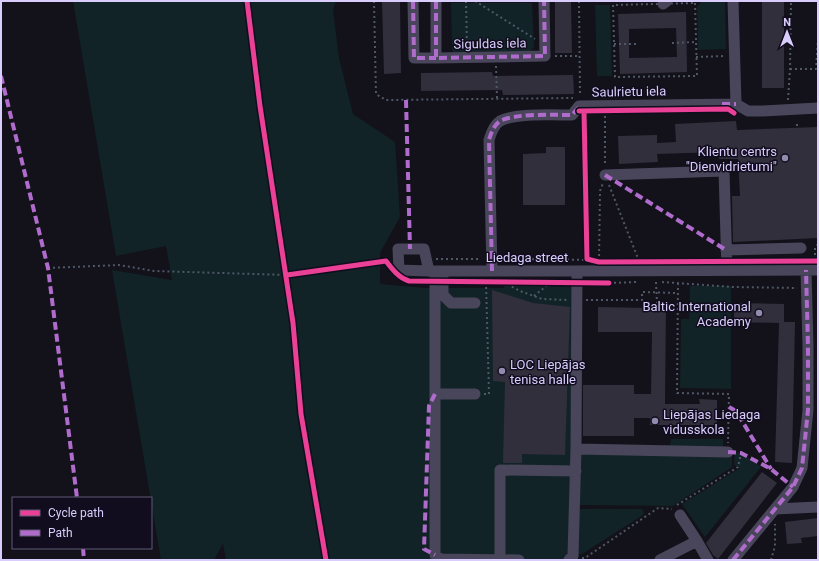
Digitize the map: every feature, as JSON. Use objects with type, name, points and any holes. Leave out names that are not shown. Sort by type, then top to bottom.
[{"type":"street","points":[[413,1],[414,58],[436,58]]},
{"type":"street","name":"Siguldas iela","points":[[436,1],[436,58],[496,57],[545,50],[544,1]]},
{"type":"street","points":[[734,1],[736,104]]},
{"type":"street","name":"Saulrietu iela","points":[[492,279],[489,140],[493,129],[499,122],[515,117],[572,115],[579,102],[736,104],[748,111],[818,108]]},
{"type":"street","points":[[605,175],[724,171],[727,270]]},
{"type":"street","name":"Liedaga street","points":[[426,259],[424,249],[398,248],[399,270],[436,271],[492,279],[577,272],[806,270],[816,266]]},
{"type":"street","points":[[726,250],[801,248]]},
{"type":"street","points":[[426,259],[436,271],[443,295],[451,303],[475,303]]},
{"type":"street","points":[[733,560],[792,487],[802,468],[813,410],[813,301],[806,288],[806,270]]},
{"type":"street","points":[[436,271],[434,394],[435,555],[441,559],[519,560]]},
{"type":"street","points":[[574,559],[577,272]]},
{"type":"street","points":[[434,394],[475,394]]},
{"type":"street","points":[[576,449],[728,452]]},
{"type":"street","points":[[500,559],[500,470],[576,471]]},
{"type":"street","points":[[775,509],[818,506]]},
{"type":"street","points":[[680,515],[708,560]]},
{"type":"street","points":[[660,560],[697,541]]},
{"type":"path","points":[[374,1],[376,94],[386,100],[497,98],[579,102],[579,1]]},
{"type":"path","points":[[466,1],[467,57]]},
{"type":"path","points":[[475,1],[545,50],[580,56]]},
{"type":"path","points":[[788,101],[791,1]]},
{"type":"path","points":[[665,2],[695,3],[696,42],[697,76],[615,78],[613,5],[665,2]]},
{"type":"path","points":[[790,69],[816,69],[818,39]]},
{"type":"path","points":[[672,43],[696,42]]},
{"type":"path","points":[[614,44],[639,44]]},
{"type":"path","points":[[696,57],[728,56]]},
{"type":"path","points":[[496,57],[497,98]]},
{"type":"path","points":[[605,111],[605,161]]},
{"type":"path","points":[[599,262],[600,191],[605,175]]},
{"type":"path","points":[[605,175],[639,262]]},
{"type":"path","points":[[816,266],[815,248],[818,244]]},
{"type":"path","points":[[426,259],[587,259],[587,252]]},
{"type":"path","points":[[48,268],[119,265],[154,271],[294,274]]},
{"type":"path","points":[[286,267],[288,282]]},
{"type":"path","points":[[479,281],[492,279],[519,282]]},
{"type":"path","points":[[475,394],[489,394],[492,279]]},
{"type":"path","points":[[542,282],[557,283]]},
{"type":"path","points":[[601,283],[640,282]]},
{"type":"path","points":[[657,304],[656,282],[733,287],[806,288]]},
{"type":"path","points":[[534,296],[550,283]]},
{"type":"path","points":[[678,283],[677,393],[729,394],[728,452]]},
{"type":"path","points":[[642,300],[642,292],[677,293]]},
{"type":"path","points":[[574,559],[586,559],[658,508],[671,510],[738,467],[741,453]]},
{"type":"path","points":[[771,560],[775,546],[775,509]]},
{"type":"shaded area","points":[[73,1],[336,1],[333,10],[339,58],[353,114],[395,142],[400,217],[380,253],[380,284],[425,288],[504,288],[504,285],[580,287],[579,454],[732,456],[732,467],[673,506],[580,505],[580,479],[579,509],[642,509],[644,512],[643,515],[582,554],[579,554],[578,560],[226,560],[223,544],[214,560],[161,560],[152,507],[152,497],[150,497],[112,270],[172,280],[166,246],[116,256]]},
{"type":"shaded area","points":[[702,1],[725,1],[726,49],[698,50],[697,7]]},
{"type":"shaded area","points":[[451,3],[532,3],[534,47],[530,51],[453,52]]},
{"type":"shaded area","points":[[595,5],[610,5],[612,76],[597,76]]},
{"type":"shaded area","points":[[690,286],[731,286],[731,389],[680,388],[681,319],[689,319]]},
{"type":"shaded area","points":[[671,439],[723,439],[723,447],[670,446]]},
{"type":"shaded area","points":[[735,452],[741,453],[761,467],[705,537],[682,504],[740,468],[734,465]]},
{"type":"building","points":[[382,1],[400,1],[401,73],[384,74]]},
{"type":"building","points":[[555,1],[571,1],[572,53],[555,53]]},
{"type":"building","points":[[762,1],[784,1],[784,88],[762,88]]},
{"type":"building","points":[[686,12],[687,72],[620,74],[618,14]],"holes":[[[676,28],[677,57],[629,58],[629,29]]]},
{"type":"building","points":[[492,72],[493,76],[573,75],[574,94],[503,95],[502,90],[421,91],[421,73]]},
{"type":"building","points":[[736,121],[737,130],[818,127],[818,238],[733,242],[732,196],[740,196],[738,159],[719,159],[719,152],[657,154],[658,162],[619,164],[618,136],[657,135],[657,143],[676,142],[675,124]]},
{"type":"building","points":[[546,147],[565,147],[565,205],[523,205],[523,154],[546,153]]},
{"type":"building","points":[[492,290],[533,303],[570,307],[565,455],[522,454],[522,463],[503,463],[505,382],[493,381]]},
{"type":"building","points":[[666,303],[665,404],[700,404],[699,399],[717,400],[717,425],[650,425],[650,418],[634,418],[634,436],[583,436],[583,385],[634,385],[634,394],[651,394],[652,332],[598,332],[598,307],[648,308],[648,304]]},
{"type":"building","points":[[734,303],[784,304],[784,322],[795,322],[792,463],[775,462],[779,323],[734,322]]},
{"type":"building","points":[[762,472],[777,483],[718,559],[713,555],[706,543]]},
{"type":"building","points":[[818,518],[818,536],[801,538],[802,543],[787,544],[785,522]]},
{"type":"marked path","points":[[413,1],[414,58],[436,58]]},
{"type":"marked path","points":[[436,1],[436,58],[545,56],[544,1]]},
{"type":"marked path","points":[[1,76],[48,268],[77,497]]},
{"type":"marked path","points":[[406,100],[410,249]]},
{"type":"marked path","points":[[722,104],[736,104]]},
{"type":"marked path","points":[[492,271],[489,140],[493,129],[500,121],[507,118],[535,115],[572,115],[580,106]]},
{"type":"marked path","points":[[605,175],[726,250]]},
{"type":"marked path","points":[[733,560],[793,487],[802,468],[808,410],[806,270]]},
{"type":"marked path","points":[[435,394],[429,406],[424,549],[435,555]]},
{"type":"marked path","points":[[729,407],[736,411],[771,469]]},
{"type":"marked path","points":[[728,452],[741,453],[771,469],[793,487]]},
{"type":"marked path","points":[[83,549],[84,560]]},
{"type":"cycle path","points":[[247,1],[260,106],[293,323],[301,414],[326,560]]},
{"type":"cycle path","points":[[579,111],[728,109],[734,113]]},
{"type":"cycle path","points":[[584,111],[587,259],[599,262],[818,261]]},
{"type":"cycle path","points":[[287,275],[386,261],[393,270],[405,280],[409,281],[609,283]]},
{"type":"place","name":"Klientu centrs \"Dienvidrietumi\"","points":[[785,158]]},
{"type":"place","name":"Baltic International Academy","points":[[759,313]]},
{"type":"place","name":"LOC Liepājas tenisa halle","points":[[502,371]]},
{"type":"place","name":"Liepājas Liedaga vidusskola","points":[[655,421]]}]
